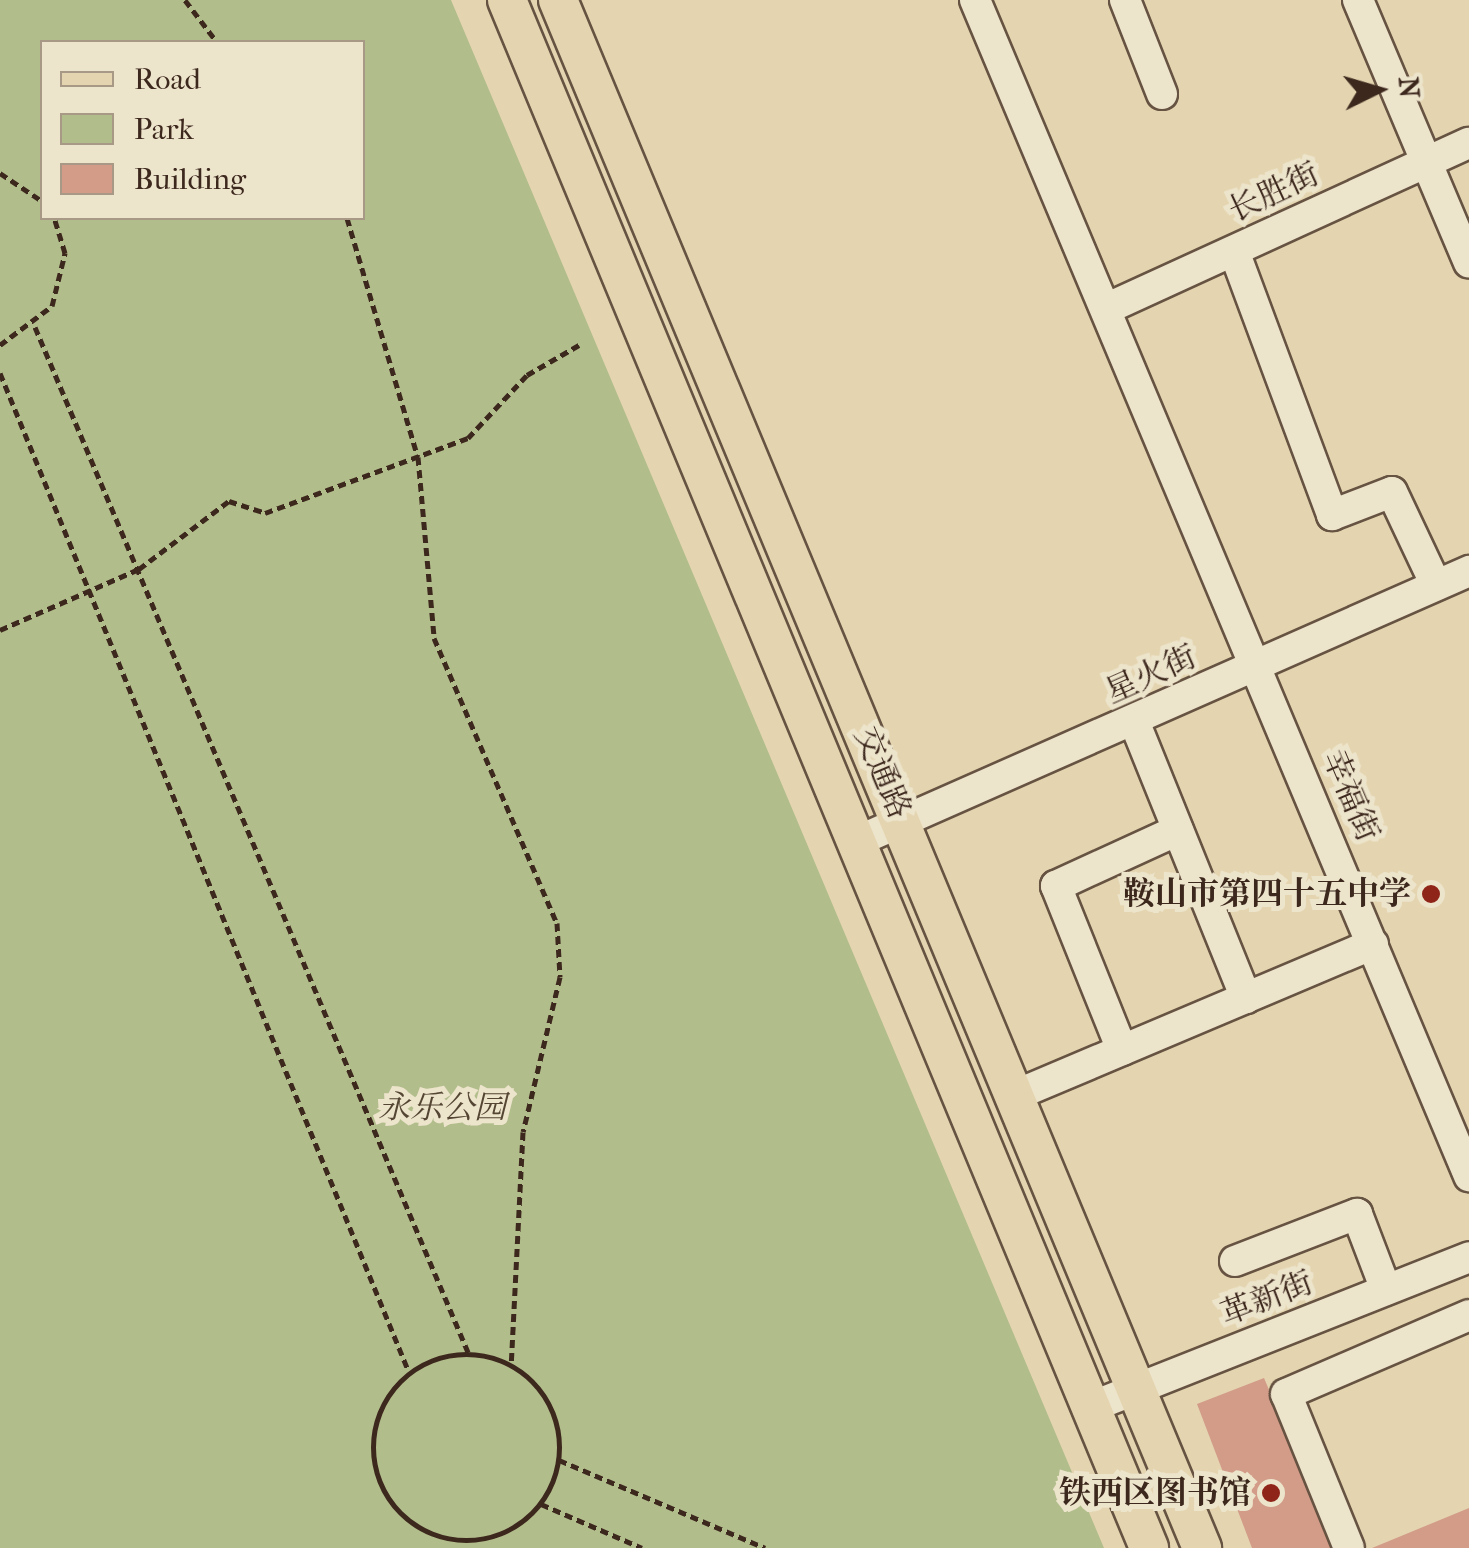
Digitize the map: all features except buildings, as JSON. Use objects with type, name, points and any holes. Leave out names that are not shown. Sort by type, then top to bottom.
[{"type":"main road","name":"交通路","points":[[507,0],[860,840],[1150,1548]]},
{"type":"main road","name":"交通路","points":[[558,0],[902,824],[1010,1097],[1202,1548]]},
{"type":"street","name":"幸福街","points":[[975,0],[1108,308],[1469,1176]]},
{"type":"street","points":[[1125,0],[1162,94]]},
{"type":"street","points":[[1358,0],[1469,262]]},
{"type":"street","name":"长胜街","points":[[1108,308],[1469,142]]},
{"type":"street","points":[[1234,251],[1332,515],[1392,492],[1436,585]]},
{"type":"street","name":"星火街","points":[[860,840],[1469,571]]},
{"type":"street","points":[[1134,720],[1246,998]]},
{"type":"street","points":[[1122,1050],[1056,886],[1178,830]]},
{"type":"street","points":[[1010,1097],[1374,944]]},
{"type":"street","points":[[1235,1260],[1357,1214],[1386,1290]]},
{"type":"street","name":"革新街","points":[[1090,1407],[1469,1257]]},
{"type":"street","points":[[1349,1548],[1286,1394],[1469,1315]]},
{"type":"path","points":[[185,0],[215,40]]},
{"type":"path","points":[[0,173],[40,199]]},
{"type":"path","points":[[0,345],[35,327],[63,280],[54,220]]},
{"type":"path","points":[[348,220],[418,458],[434,638],[557,923],[560,977],[523,1132],[511,1366]]},
{"type":"path","points":[[35,327],[468,1352]]},
{"type":"path","points":[[0,630],[90,594],[139,569],[228,501],[265,513],[468,438],[527,375],[579,345]]},
{"type":"path","points":[[0,373],[409,1372]]},
{"type":"path","points":[[468,1352],[511,1366],[547,1399],[559,1460],[541,1504],[488,1538],[441,1536],[400,1513],[382,1487],[375,1425],[409,1372],[468,1352]]},
{"type":"path","points":[[559,1460],[766,1548]]},
{"type":"path","points":[[541,1504],[642,1548]]},
{"type":"green space","name":"永乐公园","points":[[0,0],[451,0],[1104,1548],[0,1548]]},
{"type":"place","name":"鞍山市第四十五中学","points":[[1431,894]]},
{"type":"place","name":"铁西区图书馆","points":[[1271,1493]]}]
